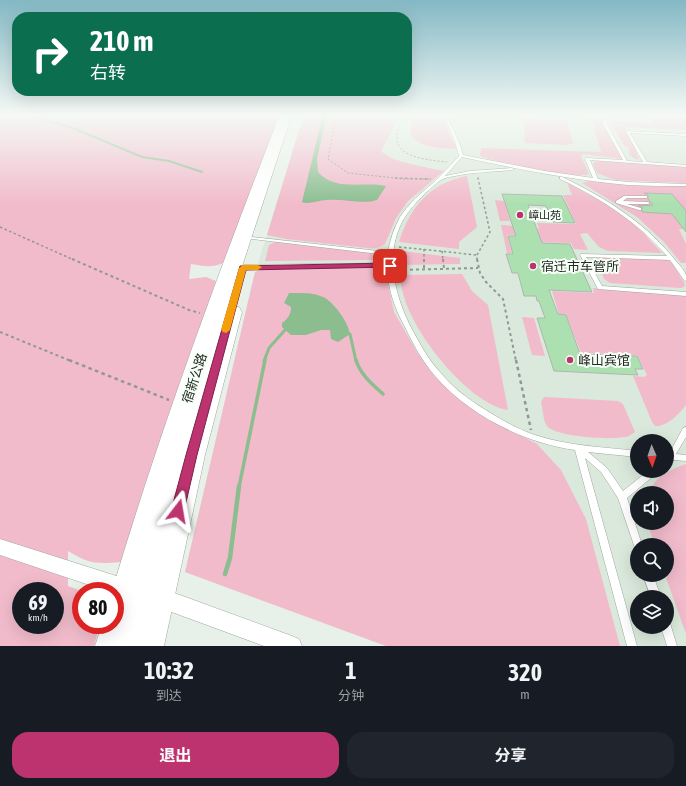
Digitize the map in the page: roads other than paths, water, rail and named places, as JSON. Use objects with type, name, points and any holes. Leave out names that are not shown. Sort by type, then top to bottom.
[{"type":"highway","name":"宿新公路","points":[[114,646],[129,589],[185,406],[240,238],[275,144]]},
{"type":"highway","name":"宿新公路","points":[[145,646],[191,455],[243,268],[284,144]]},
{"type":"street","points":[[0,547],[129,589],[157,596],[292,646]]},
{"type":"lane","points":[[458,144],[461,156]]},
{"type":"lane","points":[[616,144],[626,162]]},
{"type":"lane","points":[[635,144],[646,163]]},
{"type":"lane","points":[[461,156],[410,206],[400,222],[392,240],[390,268],[396,305],[406,327],[439,375],[468,401],[495,419],[533,437],[578,448],[630,453]]},
{"type":"lane","points":[[461,156],[554,175],[642,184],[686,185]]},
{"type":"lane","points":[[596,180],[587,159],[686,166]]},
{"type":"lane","points":[[440,178],[477,172],[521,169]]},
{"type":"lane","points":[[554,175],[606,202],[640,225],[671,258],[686,279]]},
{"type":"lane","points":[[618,202],[626,197],[645,197]]},
{"type":"lane","points":[[606,202],[648,203]]},
{"type":"lane","points":[[618,202],[639,209]]},
{"type":"lane","points":[[252,238],[391,254]]},
{"type":"lane","points":[[671,258],[583,255],[600,288],[686,294]]},
{"type":"lane","points":[[243,268],[390,268]]},
{"type":"lane","points":[[674,449],[686,430]]},
{"type":"lane","points":[[578,448],[604,470],[622,497],[636,538]]},
{"type":"lane","points":[[578,448],[632,646]]},
{"type":"lane","points":[[674,458],[686,458]]},
{"type":"lane","points":[[622,497],[645,478]]},
{"type":"lane","points":[[668,634],[672,646]]},
{"type":"waterway","points":[[111,144],[142,157],[169,161],[202,172]]},
{"type":"waterway","points":[[264,361],[269,348],[285,330]]},
{"type":"waterway","points":[[350,334],[356,361]]},
{"type":"waterway","points":[[239,487],[265,360]]},
{"type":"waterway","points":[[356,360],[363,374],[383,394]]},
{"type":"waterway","points":[[225,574],[230,558],[239,486]]},
{"type":"place","name":"嶂山苑","points":[[520,215]]},
{"type":"place","name":"宿迁市车管所","points":[[533,266]]},
{"type":"place","name":"峰山宾馆","points":[[570,360]]}]
